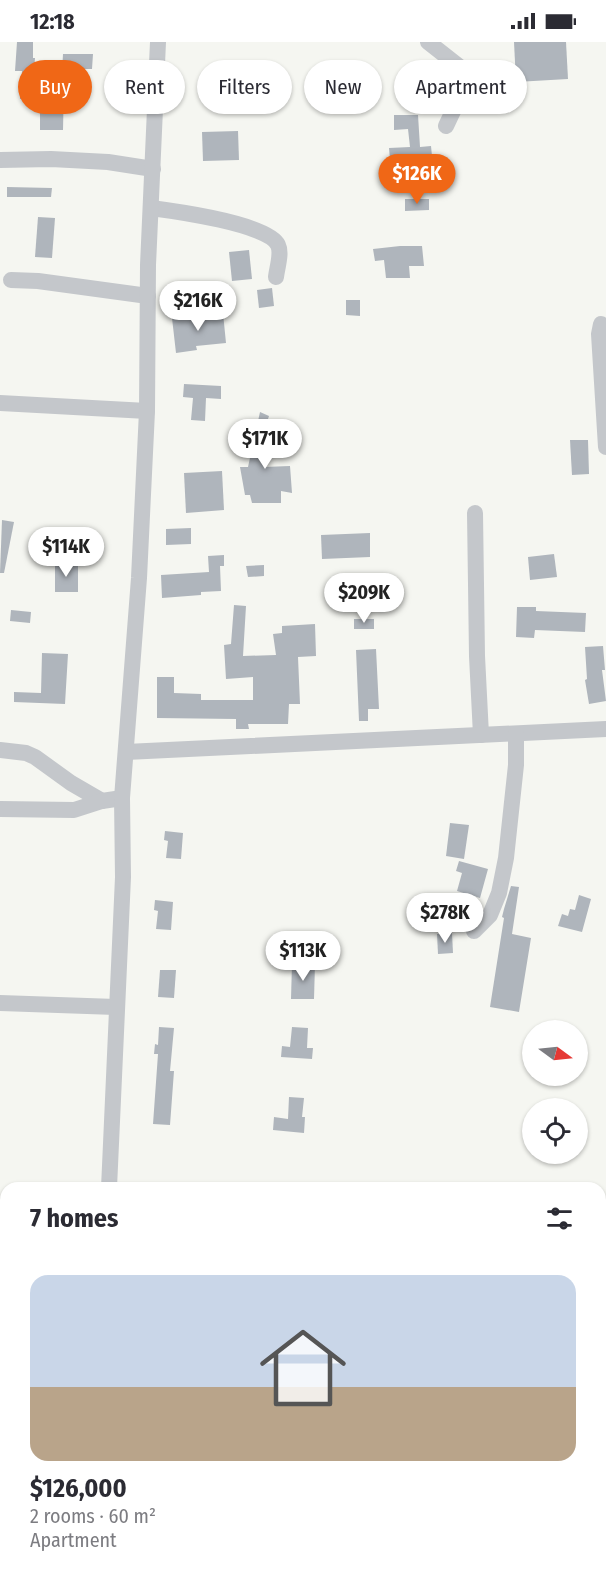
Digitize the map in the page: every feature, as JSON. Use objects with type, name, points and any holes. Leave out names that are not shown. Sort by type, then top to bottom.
[{"type":"street","points":[[109,1182],[123,877],[122,798],[139,578],[147,411],[148,296],[158,42]]},
{"type":"street","points":[[428,42],[470,75],[446,126]]},
{"type":"street","points":[[0,160],[51,159],[108,162],[153,169]]},
{"type":"street","points":[[151,208],[234,224],[272,237],[280,248],[276,277]]},
{"type":"street","points":[[11,280],[38,281],[148,296]]},
{"type":"street","points":[[601,324],[599,334],[606,447]]},
{"type":"street","points":[[0,403],[147,411]]},
{"type":"street","points":[[475,513],[477,656],[481,735]]},
{"type":"street","points":[[126,752],[606,729]]},
{"type":"street","points":[[474,931],[490,915],[499,893],[512,817],[516,734]]},
{"type":"street","points":[[0,750],[26,753],[35,757],[71,783],[102,801]]},
{"type":"street","points":[[0,809],[74,810],[102,801],[122,798]]},
{"type":"street","points":[[0,1003],[116,1007]]},
{"type":"building","points":[[17,42],[33,42],[35,60],[18,60],[18,71],[15,71]]},
{"type":"building","points":[[514,42],[566,42],[568,79],[527,81],[527,60],[515,60]]},
{"type":"building","points":[[63,54],[93,54],[92,69],[92,60],[63,60]]},
{"type":"building","points":[[40,114],[63,114],[63,130],[40,130]]},
{"type":"building","points":[[394,115],[418,115],[420,147],[431,146],[432,156],[438,155],[439,168],[428,169],[428,182],[392,184],[389,148],[410,147],[408,129],[394,130]]},
{"type":"building","points":[[238,131],[239,160],[203,161],[202,132]]},
{"type":"building","points":[[7,187],[52,188],[51,197],[7,197]]},
{"type":"building","points":[[405,199],[429,199],[429,210],[405,211]]},
{"type":"building","points":[[38,217],[55,218],[52,258],[35,257]]},
{"type":"building","points":[[422,246],[424,266],[409,266],[410,278],[386,278],[384,260],[375,261],[373,249]]},
{"type":"building","points":[[249,250],[252,279],[232,281],[229,252]]},
{"type":"building","points":[[272,288],[274,306],[259,308],[257,290]]},
{"type":"building","points":[[346,300],[360,300],[360,316],[346,315]]},
{"type":"building","points":[[223,313],[226,343],[196,346],[197,350],[176,353],[172,318]]},
{"type":"building","points":[[184,384],[221,386],[221,399],[206,398],[205,421],[191,420],[193,398],[183,397]]},
{"type":"building","points":[[260,412],[269,416],[265,428],[272,429],[264,467],[290,466],[292,493],[281,491],[281,503],[252,503],[250,495],[245,495],[240,467],[248,467]]},
{"type":"building","points":[[570,440],[588,440],[589,474],[572,475]]},
{"type":"building","points":[[222,471],[224,510],[186,513],[184,473]]},
{"type":"building","points":[[2,520],[14,522],[4,573],[0,573]]},
{"type":"building","points":[[191,528],[191,544],[166,545],[166,529]]},
{"type":"building","points":[[370,533],[370,557],[322,559],[321,535]]},
{"type":"building","points":[[554,554],[557,577],[530,580],[528,557]]},
{"type":"building","points":[[224,555],[224,566],[220,566],[221,591],[162,598],[161,575],[209,572],[208,556]]},
{"type":"building","points":[[55,564],[78,564],[78,592],[55,592]]},
{"type":"building","points":[[264,565],[264,576],[248,577],[246,566]]},
{"type":"building","points":[[234,605],[246,606],[243,656],[276,655],[273,634],[282,633],[282,626],[315,624],[316,656],[298,657],[300,704],[289,704],[288,724],[248,724],[249,729],[236,729],[236,719],[157,718],[157,677],[174,677],[174,693],[201,694],[201,700],[253,700],[253,677],[226,679],[224,645],[231,644]]},
{"type":"building","points":[[517,607],[536,607],[536,611],[586,613],[585,632],[535,630],[534,638],[516,637]]},
{"type":"building","points":[[11,610],[31,612],[30,623],[10,621]]},
{"type":"building","points":[[354,619],[374,619],[374,629],[354,629]]},
{"type":"building","points":[[603,646],[605,670],[602,670],[606,701],[589,704],[585,680],[587,679],[585,647]]},
{"type":"building","points":[[376,649],[379,709],[368,709],[368,721],[359,721],[356,650]]},
{"type":"building","points":[[42,653],[68,654],[65,704],[14,702],[14,692],[41,693]]},
{"type":"building","points":[[450,823],[469,825],[464,859],[446,856]]},
{"type":"building","points":[[165,831],[183,833],[181,859],[166,858],[168,841],[164,840]]},
{"type":"building","points":[[459,861],[488,869],[480,898],[457,891],[462,873],[456,871]]},
{"type":"building","points":[[511,886],[519,887],[512,934],[531,938],[519,1012],[490,1007],[504,918],[502,917]]},
{"type":"building","points":[[579,895],[591,899],[582,932],[558,926],[562,914],[568,916],[570,909],[575,910]]},
{"type":"building","points":[[155,900],[173,902],[171,930],[156,929],[158,911],[154,910]]},
{"type":"building","points":[[452,933],[453,953],[438,954],[437,934]]},
{"type":"building","points":[[292,964],[315,964],[314,999],[291,999]]},
{"type":"building","points":[[160,970],[176,970],[174,998],[158,997]]},
{"type":"building","points":[[159,1027],[174,1028],[170,1071],[174,1071],[170,1125],[153,1124],[158,1054],[154,1054],[155,1044],[158,1045]]},
{"type":"building","points":[[292,1027],[308,1028],[307,1048],[313,1048],[312,1059],[281,1057],[282,1046],[290,1047]]},
{"type":"building","points":[[289,1097],[304,1098],[302,1117],[305,1117],[304,1133],[273,1130],[274,1117],[288,1119]]}]
